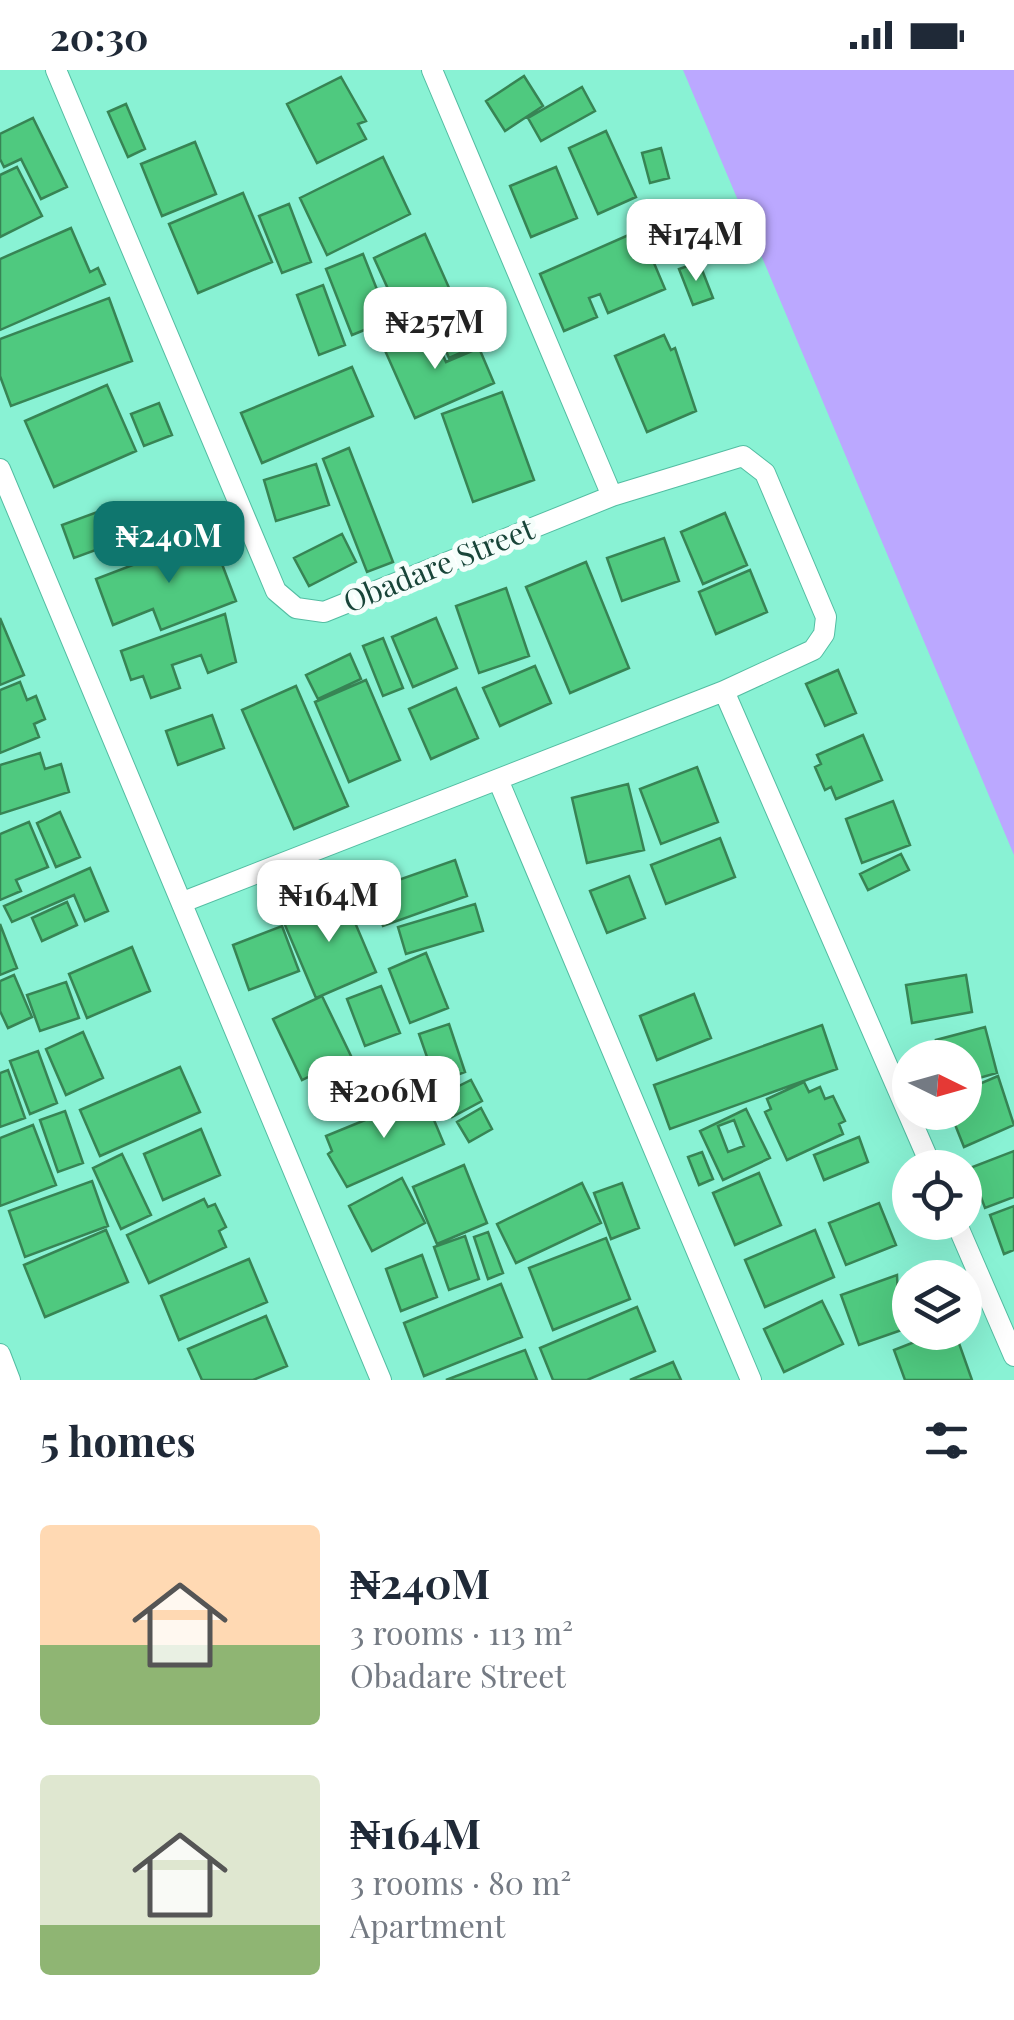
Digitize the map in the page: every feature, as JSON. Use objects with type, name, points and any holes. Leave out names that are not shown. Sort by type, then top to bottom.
[{"type":"street","name":"Obadare Street","points":[[56,70],[276,590],[296,608],[324,612],[612,496],[743,456],[765,473],[826,617],[824,634],[814,650],[724,691]]},
{"type":"street","points":[[432,70],[612,496]]},
{"type":"street","points":[[0,469],[381,1380]]},
{"type":"street","points":[[183,902],[499,782],[724,691],[924,1150]]},
{"type":"street","points":[[499,782],[751,1380]]},
{"type":"street","points":[[964,1240],[1014,1356]]},
{"type":"street","points":[[0,1354],[10,1380]]},
{"type":"shaded area","points":[[683,70],[1014,70],[1014,855]]},
{"type":"building","points":[[524,76],[543,106],[505,131],[486,101]]},
{"type":"building","points":[[341,77],[366,121],[358,124],[366,139],[317,163],[287,104]]},
{"type":"building","points":[[582,87],[595,111],[541,141],[528,118]]},
{"type":"building","points":[[126,104],[145,149],[128,157],[108,112]]},
{"type":"building","points":[[33,118],[67,187],[41,199],[21,159],[4,167],[0,159],[0,134]]},
{"type":"building","points":[[606,131],[636,197],[598,214],[569,148]]},
{"type":"building","points":[[195,142],[216,194],[162,216],[141,164]]},
{"type":"building","points":[[661,148],[669,178],[650,183],[642,153]]},
{"type":"building","points":[[383,157],[410,214],[327,255],[300,198]]},
{"type":"building","points":[[17,167],[42,216],[0,237],[0,175]]},
{"type":"building","points":[[556,167],[577,218],[531,237],[510,186]]},
{"type":"building","points":[[243,193],[272,262],[198,293],[169,224]]},
{"type":"building","points":[[289,204],[311,262],[282,273],[259,216]]},
{"type":"building","points":[[71,228],[90,272],[98,268],[105,284],[0,330],[0,259]]},
{"type":"building","points":[[640,230],[665,289],[608,313],[600,294],[589,298],[597,317],[564,331],[540,274]]},
{"type":"building","points":[[425,234],[450,290],[399,313],[374,258]]},
{"type":"building","points":[[363,254],[389,320],[352,335],[326,269]]},
{"type":"building","points":[[699,262],[713,298],[693,305],[679,269]]},
{"type":"building","points":[[323,285],[345,345],[319,355],[297,295]]},
{"type":"building","points":[[109,298],[132,361],[11,406],[0,376],[0,339]]},
{"type":"building","points":[[462,321],[474,347],[449,358],[438,332]]},
{"type":"building","points":[[430,326],[446,362],[479,348],[494,383],[415,418],[383,346]]},
{"type":"building","points":[[664,335],[671,350],[675,348],[696,411],[647,432],[615,356]]},
{"type":"building","points":[[352,367],[373,416],[262,463],[241,413]]},
{"type":"building","points":[[107,385],[136,451],[54,487],[25,421]]},
{"type":"building","points":[[502,392],[534,480],[473,502],[442,414]]},
{"type":"building","points":[[159,403],[172,435],[144,446],[131,414]]},
{"type":"building","points":[[349,448],[393,562],[367,572],[323,459]]},
{"type":"building","points":[[316,464],[329,505],[276,521],[264,480]]},
{"type":"building","points":[[122,503],[134,536],[74,558],[62,525]]},
{"type":"building","points":[[725,513],[747,565],[703,584],[681,532]]},
{"type":"building","points":[[342,534],[356,562],[309,586],[294,558]]},
{"type":"building","points":[[211,535],[236,601],[161,630],[153,609],[113,625],[96,579]]},
{"type":"building","points":[[664,538],[679,581],[622,601],[607,558]]},
{"type":"building","points":[[586,562],[629,668],[570,693],[526,587]]},
{"type":"building","points":[[750,570],[767,612],[716,634],[699,592]]},
{"type":"building","points":[[506,588],[529,656],[479,673],[456,606]]},
{"type":"building","points":[[225,614],[236,662],[208,673],[201,655],[172,665],[180,688],[151,698],[143,676],[131,680],[121,651]]},
{"type":"building","points":[[0,618],[24,675],[0,685]]},
{"type":"building","points":[[436,618],[457,668],[413,687],[392,637]]},
{"type":"building","points":[[383,638],[403,688],[383,696],[363,646]]},
{"type":"building","points":[[350,654],[361,679],[318,699],[306,675]]},
{"type":"building","points":[[535,666],[551,703],[500,726],[483,688]]},
{"type":"building","points":[[838,670],[856,713],[825,726],[806,684]]},
{"type":"building","points":[[366,680],[400,760],[349,782],[315,702]]},
{"type":"building","points":[[20,682],[27,700],[36,696],[45,719],[34,724],[39,737],[0,753],[0,690]]},
{"type":"building","points":[[296,686],[348,806],[294,829],[242,710]]},
{"type":"building","points":[[456,688],[478,738],[431,759],[409,709]]},
{"type":"building","points":[[212,715],[224,748],[178,765],[166,731]]},
{"type":"building","points":[[863,735],[882,780],[836,799],[831,787],[825,790],[815,767],[821,764],[817,755]]},
{"type":"building","points":[[40,753],[45,769],[61,764],[69,792],[0,814],[0,765]]},
{"type":"building","points":[[697,767],[718,822],[661,844],[640,789]]},
{"type":"building","points":[[628,784],[644,850],[587,863],[572,798]]},
{"type":"building","points":[[893,801],[910,845],[862,863],[846,819]]},
{"type":"building","points":[[60,812],[80,857],[56,867],[37,823]]},
{"type":"building","points":[[29,822],[48,867],[16,880],[21,891],[0,900],[0,834]]},
{"type":"building","points":[[720,838],[735,877],[666,904],[651,865]]},
{"type":"building","points":[[901,854],[909,870],[868,890],[860,874]]},
{"type":"building","points":[[455,860],[467,896],[383,926],[370,890]]},
{"type":"building","points":[[90,868],[108,911],[85,921],[74,895],[12,922],[4,906]]},
{"type":"building","points":[[629,876],[645,918],[607,933],[590,891]]},
{"type":"building","points":[[342,892],[376,972],[316,998],[282,918]]},
{"type":"building","points":[[67,902],[77,925],[42,941],[32,918]]},
{"type":"building","points":[[475,904],[483,931],[406,954],[398,927]]},
{"type":"building","points":[[0,924],[17,968],[0,975]]},
{"type":"building","points":[[282,926],[299,971],[249,990],[233,945]]},
{"type":"building","points":[[132,947],[150,991],[87,1018],[69,974]]},
{"type":"building","points":[[426,953],[448,1008],[410,1023],[389,969]]},
{"type":"building","points":[[14,975],[32,1017],[8,1028],[0,1011],[0,981]]},
{"type":"building","points":[[966,975],[972,1012],[912,1023],[906,985]]},
{"type":"building","points":[[66,982],[79,1018],[40,1031],[27,995]]},
{"type":"building","points":[[381,986],[400,1033],[365,1046],[347,999]]},
{"type":"building","points":[[694,994],[711,1038],[657,1060],[640,1016]]},
{"type":"building","points":[[322,996],[351,1056],[302,1080],[273,1019]]},
{"type":"building","points":[[449,1024],[465,1072],[436,1083],[419,1034]]},
{"type":"building","points":[[822,1025],[837,1069],[670,1129],[654,1085]]},
{"type":"building","points":[[985,1027],[997,1073],[982,1077],[982,1040],[936,1040]]},
{"type":"building","points":[[83,1032],[103,1078],[66,1095],[46,1049]]},
{"type":"building","points":[[38,1051],[57,1103],[30,1114],[10,1061]]},
{"type":"building","points":[[180,1067],[200,1112],[100,1156],[80,1110]]},
{"type":"building","points":[[8,1070],[25,1118],[0,1127],[0,1073]]},
{"type":"building","points":[[998,1076],[1014,1125],[964,1147],[957,1130],[982,1130],[982,1083]]},
{"type":"building","points":[[471,1080],[482,1101],[452,1117],[441,1095]]},
{"type":"building","points":[[804,1082],[809,1092],[820,1087],[825,1099],[833,1096],[845,1121],[839,1124],[843,1134],[787,1160],[765,1112],[771,1109],[767,1099]]},
{"type":"building","points":[[424,1096],[444,1144],[347,1187],[328,1154],[332,1151],[326,1136]]},
{"type":"building","points":[[481,1108],[492,1129],[469,1142],[457,1122]]},
{"type":"building","points":[[746,1109],[770,1158],[723,1180],[700,1131]],"holes":[[[734,1120],[744,1146],[728,1152],[718,1126]]]},
{"type":"building","points":[[65,1111],[83,1163],[58,1172],[40,1120]]},
{"type":"building","points":[[33,1125],[56,1185],[0,1206],[0,1138]]},
{"type":"building","points":[[201,1129],[220,1175],[163,1200],[144,1154]]},
{"type":"building","points":[[859,1137],[868,1162],[824,1180],[814,1155]]},
{"type":"building","points":[[1014,1151],[1014,1197],[985,1208],[982,1163]]},
{"type":"building","points":[[702,1152],[713,1179],[699,1185],[688,1157]]},
{"type":"building","points":[[122,1154],[151,1215],[121,1229],[93,1168]]},
{"type":"building","points":[[464,1165],[487,1223],[437,1244],[413,1187]]},
{"type":"building","points":[[759,1173],[781,1225],[735,1245],[713,1193]]},
{"type":"building","points":[[402,1178],[425,1223],[372,1251],[349,1206]]},
{"type":"building","points":[[92,1181],[108,1226],[25,1257],[9,1211]]},
{"type":"building","points":[[582,1183],[601,1223],[516,1263],[497,1224]]},
{"type":"building","points":[[622,1183],[639,1228],[611,1239],[594,1193]]},
{"type":"building","points":[[204,1199],[208,1207],[215,1204],[226,1227],[219,1231],[226,1247],[149,1283],[127,1235]]},
{"type":"building","points":[[879,1203],[896,1245],[846,1265],[829,1223]]},
{"type":"building","points":[[1014,1206],[1014,1250],[1004,1254],[990,1215]]},
{"type":"building","points":[[106,1230],[128,1282],[45,1317],[24,1265]]},
{"type":"building","points":[[815,1230],[834,1277],[765,1307],[745,1260]]},
{"type":"building","points":[[488,1232],[503,1273],[488,1279],[474,1237]]},
{"type":"building","points":[[465,1236],[479,1279],[449,1290],[434,1247]]},
{"type":"building","points":[[606,1238],[630,1299],[553,1330],[529,1268]]},
{"type":"building","points":[[422,1255],[437,1297],[401,1311],[386,1269]]},
{"type":"building","points":[[249,1259],[267,1302],[179,1340],[161,1296]]},
{"type":"building","points":[[892,1277],[892,1333],[859,1345],[841,1295]]},
{"type":"building","points":[[501,1284],[522,1337],[424,1376],[404,1323]]},
{"type":"building","points":[[822,1301],[843,1344],[784,1372],[764,1329]]},
{"type":"building","points":[[637,1307],[655,1351],[587,1380],[553,1380],[540,1348]]},
{"type":"building","points":[[266,1316],[287,1366],[253,1380],[202,1380],[188,1349]]},
{"type":"building","points":[[525,1350],[537,1380],[446,1380]]},
{"type":"building","points":[[894,1350],[961,1350],[972,1380],[905,1380]]},
{"type":"building","points":[[673,1362],[681,1380],[630,1380]]}]
